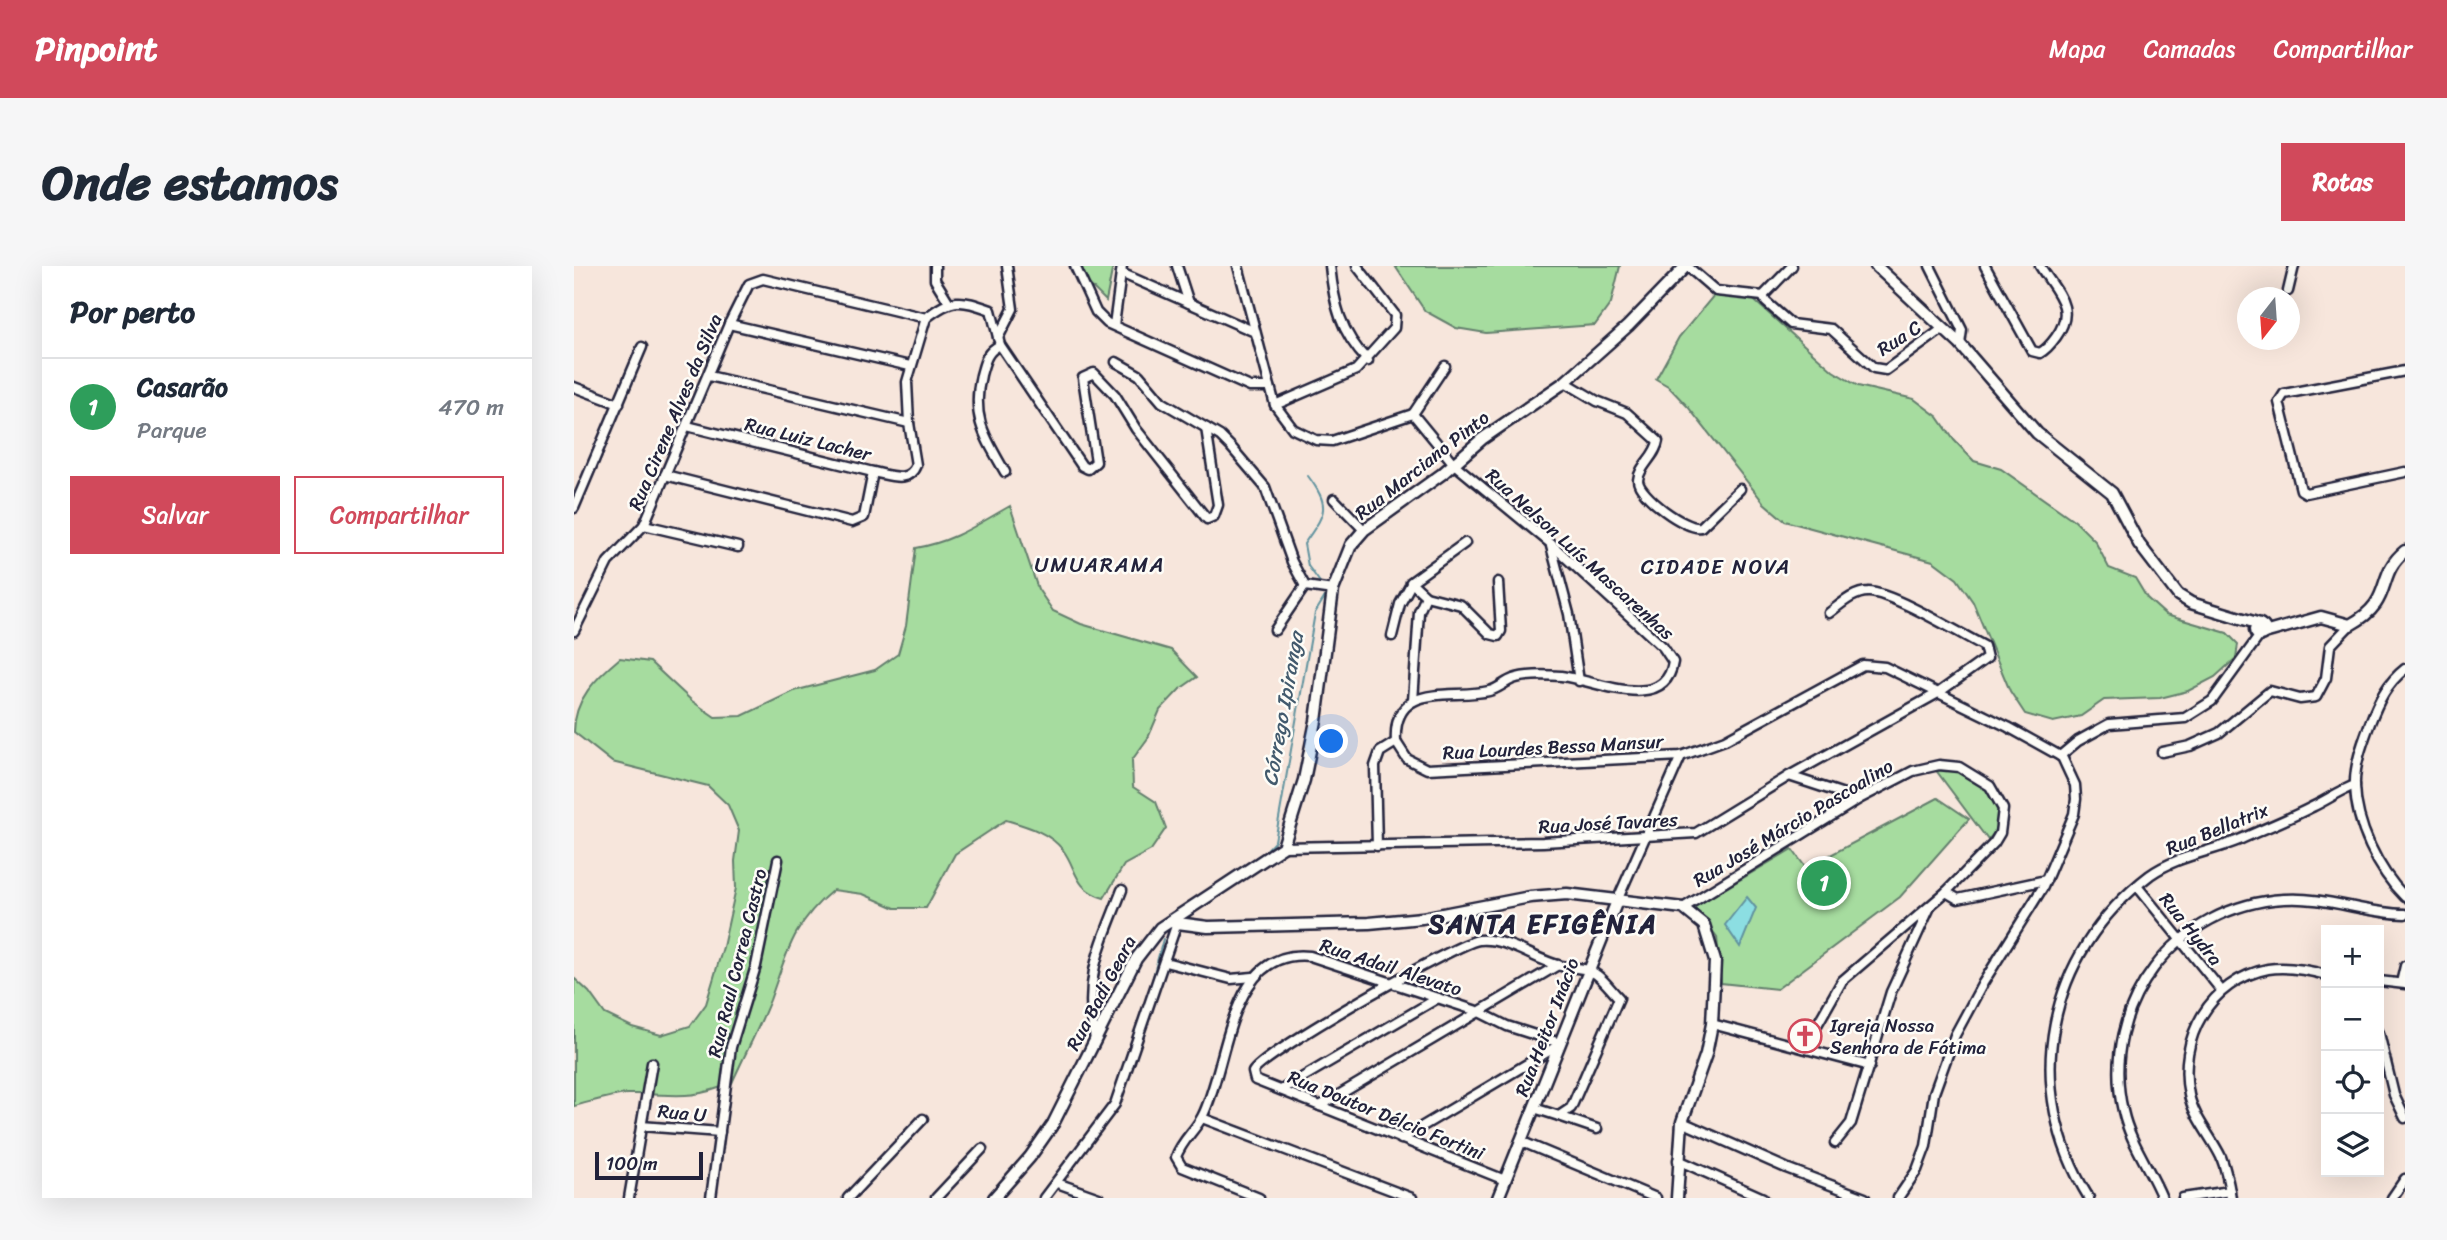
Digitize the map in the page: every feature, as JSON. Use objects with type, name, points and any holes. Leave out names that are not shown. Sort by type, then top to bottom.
[{"type":"street","points":[[935,266],[936,282],[948,301]]},
{"type":"street","points":[[1005,472],[984,435],[976,407],[985,359],[999,342],[1013,309],[1007,266]]},
{"type":"street","points":[[1075,266],[1101,319],[1250,387],[1270,387]]},
{"type":"street","points":[[1177,266],[1189,303]]},
{"type":"street","points":[[1238,266],[1275,405],[1293,429],[1325,441],[1350,436],[1413,414],[1446,366]]},
{"type":"street","points":[[1330,266],[1340,323],[1349,341],[1367,361]]},
{"type":"street","points":[[1275,405],[1343,377],[1367,361],[1394,328],[1396,320],[1357,266]]},
{"type":"street","points":[[1687,266],[1716,291],[1763,296],[1793,266]]},
{"type":"street","name":"Rua Marciano Pinto","points":[[1283,848],[1307,768],[1331,590],[1344,558],[1364,530],[1454,464],[1482,439],[1565,382],[1628,327],[1687,266]]},
{"type":"street","points":[[1876,266],[1941,330],[1960,344],[2037,433],[2112,493],[2139,544],[2168,585],[2191,603],[2243,618],[2259,629],[2321,617],[2350,625]]},
{"type":"street","points":[[1930,266],[1962,330],[1960,344]]},
{"type":"street","points":[[1984,266],[2032,351],[2040,353],[2052,342],[2067,317],[2064,305],[2040,266]]},
{"type":"street","points":[[2289,287],[2294,266]]},
{"type":"street","points":[[1114,325],[1122,269],[1255,332]]},
{"type":"street","name":"Rua Cirene Alves da Silva","points":[[574,631],[608,562],[645,525],[746,288],[754,281],[763,279],[926,318]]},
{"type":"street","name":"Rua C","points":[[1763,296],[1766,302],[1791,324],[1831,329],[1874,368],[1886,370],[1941,330]]},
{"type":"street","points":[[709,376],[909,423],[907,395],[910,366],[926,318],[948,301],[961,300],[991,310],[999,342],[1082,467],[1088,469],[1096,462],[1083,384],[1085,374],[1090,372],[1115,395],[1136,429],[1207,519],[1214,516],[1218,505],[1206,428]]},
{"type":"street","points":[[729,324],[910,366]]},
{"type":"street","points":[[574,507],[642,347]]},
{"type":"street","points":[[1116,362],[1139,375],[1161,402],[1206,428],[1231,447],[1265,487],[1292,562],[1305,586]]},
{"type":"street","points":[[2405,370],[2284,394],[2279,402],[2301,490],[2306,493],[2405,472]]},
{"type":"street","points":[[1565,382],[1597,401],[1627,413],[1658,441],[1638,478],[1640,488],[1681,524],[1693,529],[1701,527],[1740,489]]},
{"type":"street","points":[[574,387],[619,404]]},
{"type":"street","name":"Rua Nelson Luís Mascarenhas","points":[[1413,414],[1454,464],[1550,543],[1663,647],[1673,662],[1667,679],[1654,689],[1633,692],[1562,676],[1525,677],[1513,679],[1488,692],[1428,695],[1413,701]]},
{"type":"street","name":"Rua Luiz Lacher","points":[[687,426],[903,477],[913,472],[916,465],[909,423]]},
{"type":"street","points":[[665,475],[852,522],[864,517],[873,472]]},
{"type":"street","points":[[1334,499],[1364,530]]},
{"type":"street","points":[[645,525],[738,547]]},
{"type":"street","points":[[1392,636],[1400,604],[1415,576],[1465,543]]},
{"type":"street","points":[[1550,543],[1569,614],[1579,681]]},
{"type":"street","points":[[2162,752],[2190,746],[2219,733],[2270,691],[2300,699],[2316,697],[2326,678],[2330,646],[2350,625],[2369,615],[2379,603],[2393,563],[2405,551]]},
{"type":"street","points":[[1411,584],[1426,596],[1461,605],[1490,634],[1498,636],[1501,631],[1498,583]]},
{"type":"street","points":[[1305,586],[1331,590]]},
{"type":"street","points":[[1275,630],[1305,586]]},
{"type":"street","name":"Rua José Tavares","points":[[1283,848],[1643,838],[1696,833],[1789,775],[1938,693],[1987,658],[1983,646],[1900,604],[1869,592],[1852,596],[1829,613]]},
{"type":"street","points":[[1377,846],[1375,766],[1380,752],[1396,742],[1398,723],[1413,701],[1419,612],[1426,596]]},
{"type":"street","points":[[1898,1198],[1917,1170],[1926,1146],[1934,1093],[1955,1035],[2046,880],[2074,814],[2075,785],[2060,756],[2078,741],[2109,724],[2185,718],[2212,701],[2252,645],[2259,629]]},
{"type":"street","name":"Rua Lourdes Bessa Mansur","points":[[1396,742],[1407,760],[1427,769],[1681,756],[1725,740],[1863,665],[1885,667],[2060,756]]},
{"type":"street","points":[[2404,898],[2361,825],[2355,785],[2366,734],[2379,699],[2395,677],[2405,669]]},
{"type":"street","name":"Rua Heitor Inácio","points":[[1498,1198],[1587,970],[1681,756]]},
{"type":"street","name":"Rua José Márcio Pascoalino","points":[[1683,908],[1859,799],[1913,771],[1939,765],[1959,767],[1990,786],[2003,809],[2000,833],[1947,892],[1842,981],[1804,1048]]},
{"type":"street","points":[[1789,775],[1859,799]]},
{"type":"street","name":"Rua Bellatrix","points":[[2089,1198],[2065,1155],[2058,1128],[2050,1070],[2053,1036],[2068,975],[2081,950],[2117,903],[2153,873],[2189,855],[2236,841],[2355,785]]},
{"type":"street","name":"Rua Badi Geara","points":[[994,1198],[1044,1139],[1144,945],[1153,933],[1174,923],[1283,848]]},
{"type":"street","name":"Rua Raul Correa Castro","points":[[711,1198],[731,1047],[756,966],[778,860]]},
{"type":"street","points":[[1947,892],[1958,900],[2046,880]]},
{"type":"street","name":"Rua Hydra","points":[[2137,886],[2221,990]]},
{"type":"street","points":[[1095,1040],[1091,1020],[1091,974],[1122,890]]},
{"type":"street","points":[[1044,1198],[1115,1104],[1164,961],[1174,923],[1208,928],[1369,923],[1422,918],[1530,897],[1567,894],[1683,908],[1697,917],[1710,935],[1715,961],[1712,1024],[1706,1054],[1682,1122],[1677,1198]]},
{"type":"street","points":[[2162,1198],[2152,1172],[2131,1139],[2125,1119],[2119,1045],[2126,1015],[2143,980],[2178,939],[2229,911],[2282,899],[2310,898],[2405,914]]},
{"type":"street","points":[[1835,1143],[1851,1123],[1891,992],[1931,905]]},
{"type":"street","points":[[1394,982],[1470,942],[1479,940],[1497,943],[1558,965],[1587,970],[1597,975],[1619,998],[1571,1108],[1559,1116]]},
{"type":"street","name":"Rua Adail Alevato","points":[[1253,977],[1284,957],[1295,955],[1394,982],[1559,1044]]},
{"type":"street","points":[[1164,961],[1231,979],[1253,977]]},
{"type":"street","points":[[1320,1106],[1558,965]]},
{"type":"street","points":[[2384,981],[2403,983],[2405,966]]},
{"type":"street","points":[[2183,1198],[2231,1194],[2221,1157],[2200,1124],[2189,1097],[2186,1068],[2188,1044],[2201,1016],[2221,990],[2268,970],[2301,969],[2321,974]]},
{"type":"street","points":[[1253,977],[1235,1015],[1202,1118],[1180,1144],[1177,1161],[1182,1167],[1259,1198]]},
{"type":"street","name":"Rua Doutor Délcio Fortini","points":[[1394,982],[1264,1059],[1253,1072],[1255,1080],[1505,1180]]},
{"type":"street","points":[[1281,1090],[1438,998]]},
{"type":"street","points":[[1712,1024],[1870,1066]]},
{"type":"street","points":[[1401,1139],[1559,1044]]},
{"type":"street","points":[[2383,1051],[2394,1095],[2405,1118]]},
{"type":"street","points":[[629,1198],[652,1063]]},
{"type":"street","points":[[1534,1108],[1597,1129]]},
{"type":"street","points":[[1202,1118],[1412,1198]]},
{"type":"street","points":[[848,1198],[923,1119]]},
{"type":"street","points":[[1682,1122],[1786,1168],[1865,1198]]},
{"type":"street","name":"Rua U","points":[[641,1126],[720,1132]]},
{"type":"street","points":[[1520,1141],[1656,1198]]},
{"type":"street","points":[[936,1198],[982,1149]]},
{"type":"street","points":[[1678,1160],[1763,1198]]},
{"type":"street","points":[[2392,1198],[2405,1179]]},
{"type":"street","points":[[1057,1182],[1099,1198]]},
{"type":"green space","points":[[1079,266],[1113,266],[1106,301],[1085,280]]},
{"type":"green space","points":[[1395,266],[1620,266],[1611,303],[1595,325],[1486,333],[1456,328],[1425,311]]},
{"type":"green space","points":[[1719,289],[1747,294],[1833,371],[1858,386],[1914,399],[1938,417],[1954,440],[1974,461],[2001,469],[2075,521],[2095,541],[2109,568],[2135,578],[2147,598],[2166,615],[2227,633],[2238,644],[2236,658],[2215,677],[2188,691],[2160,698],[2104,700],[2081,716],[2053,722],[2025,714],[2010,691],[1973,602],[1957,579],[1933,561],[1785,521],[1764,503],[1688,407],[1668,386],[1656,379],[1679,337]]},
{"type":"green space","points":[[1010,506],[1038,589],[1053,611],[1081,624],[1171,650],[1197,677],[1180,689],[1160,710],[1148,738],[1132,760],[1133,787],[1156,802],[1166,828],[1151,850],[1124,865],[1104,898],[1081,884],[1068,857],[1051,839],[1037,830],[1006,820],[955,854],[926,908],[895,908],[863,894],[833,890],[809,914],[793,940],[766,1010],[732,1083],[691,1095],[628,1094],[574,1106],[574,978],[589,992],[605,1014],[632,1027],[661,1035],[690,1026],[706,1004],[723,947],[736,888],[735,861],[739,831],[728,805],[708,786],[612,762],[574,732],[578,709],[588,690],[620,658],[650,662],[692,701],[715,717],[742,716],[794,691],[875,670],[898,654],[906,626],[916,548],[954,537]]},
{"type":"green space","points":[[1935,769],[1957,769],[1968,774],[1978,780],[1994,798],[1998,819],[1988,840]]},
{"type":"green space","points":[[1938,798],[1969,819],[1900,897],[1777,989],[1721,983],[1717,937],[1694,907],[1792,849],[1806,868]]},
{"type":"water","points":[[1747,897],[1756,908],[1740,947],[1725,925]]},
{"type":"waterway","name":"Córrego Ipiranga","points":[[1308,476],[1320,496],[1323,510],[1304,544],[1308,566],[1322,585]]},
{"type":"waterway","name":"Córrego Ipiranga","points":[[1261,856],[1275,841],[1315,613],[1326,595],[1324,591]]},
{"type":"waterway","name":"Córrego Ipiranga","points":[[1172,913],[1244,867]]},
{"type":"waterway","name":"Córrego Ipiranga","points":[[1148,996],[1163,939]]},
{"type":"waterway","name":"Córrego Ipiranga","points":[[1047,1188],[1063,1167]]},
{"type":"waterway","points":[[1060,1189],[1080,1198]]},
{"type":"place","name":"Casarão","points":[[1824,883]]},
{"type":"place","name":"Igreja Nossa Senhora de Fátima","points":[[1805,1036]]},
{"type":"district","name":"UMUARAMA","points":[[1100,565]]},
{"type":"district","name":"CIDADE NOVA","points":[[1716,567]]},
{"type":"district","name":"SANTA EFIGÊNIA","points":[[1543,924]]}]
